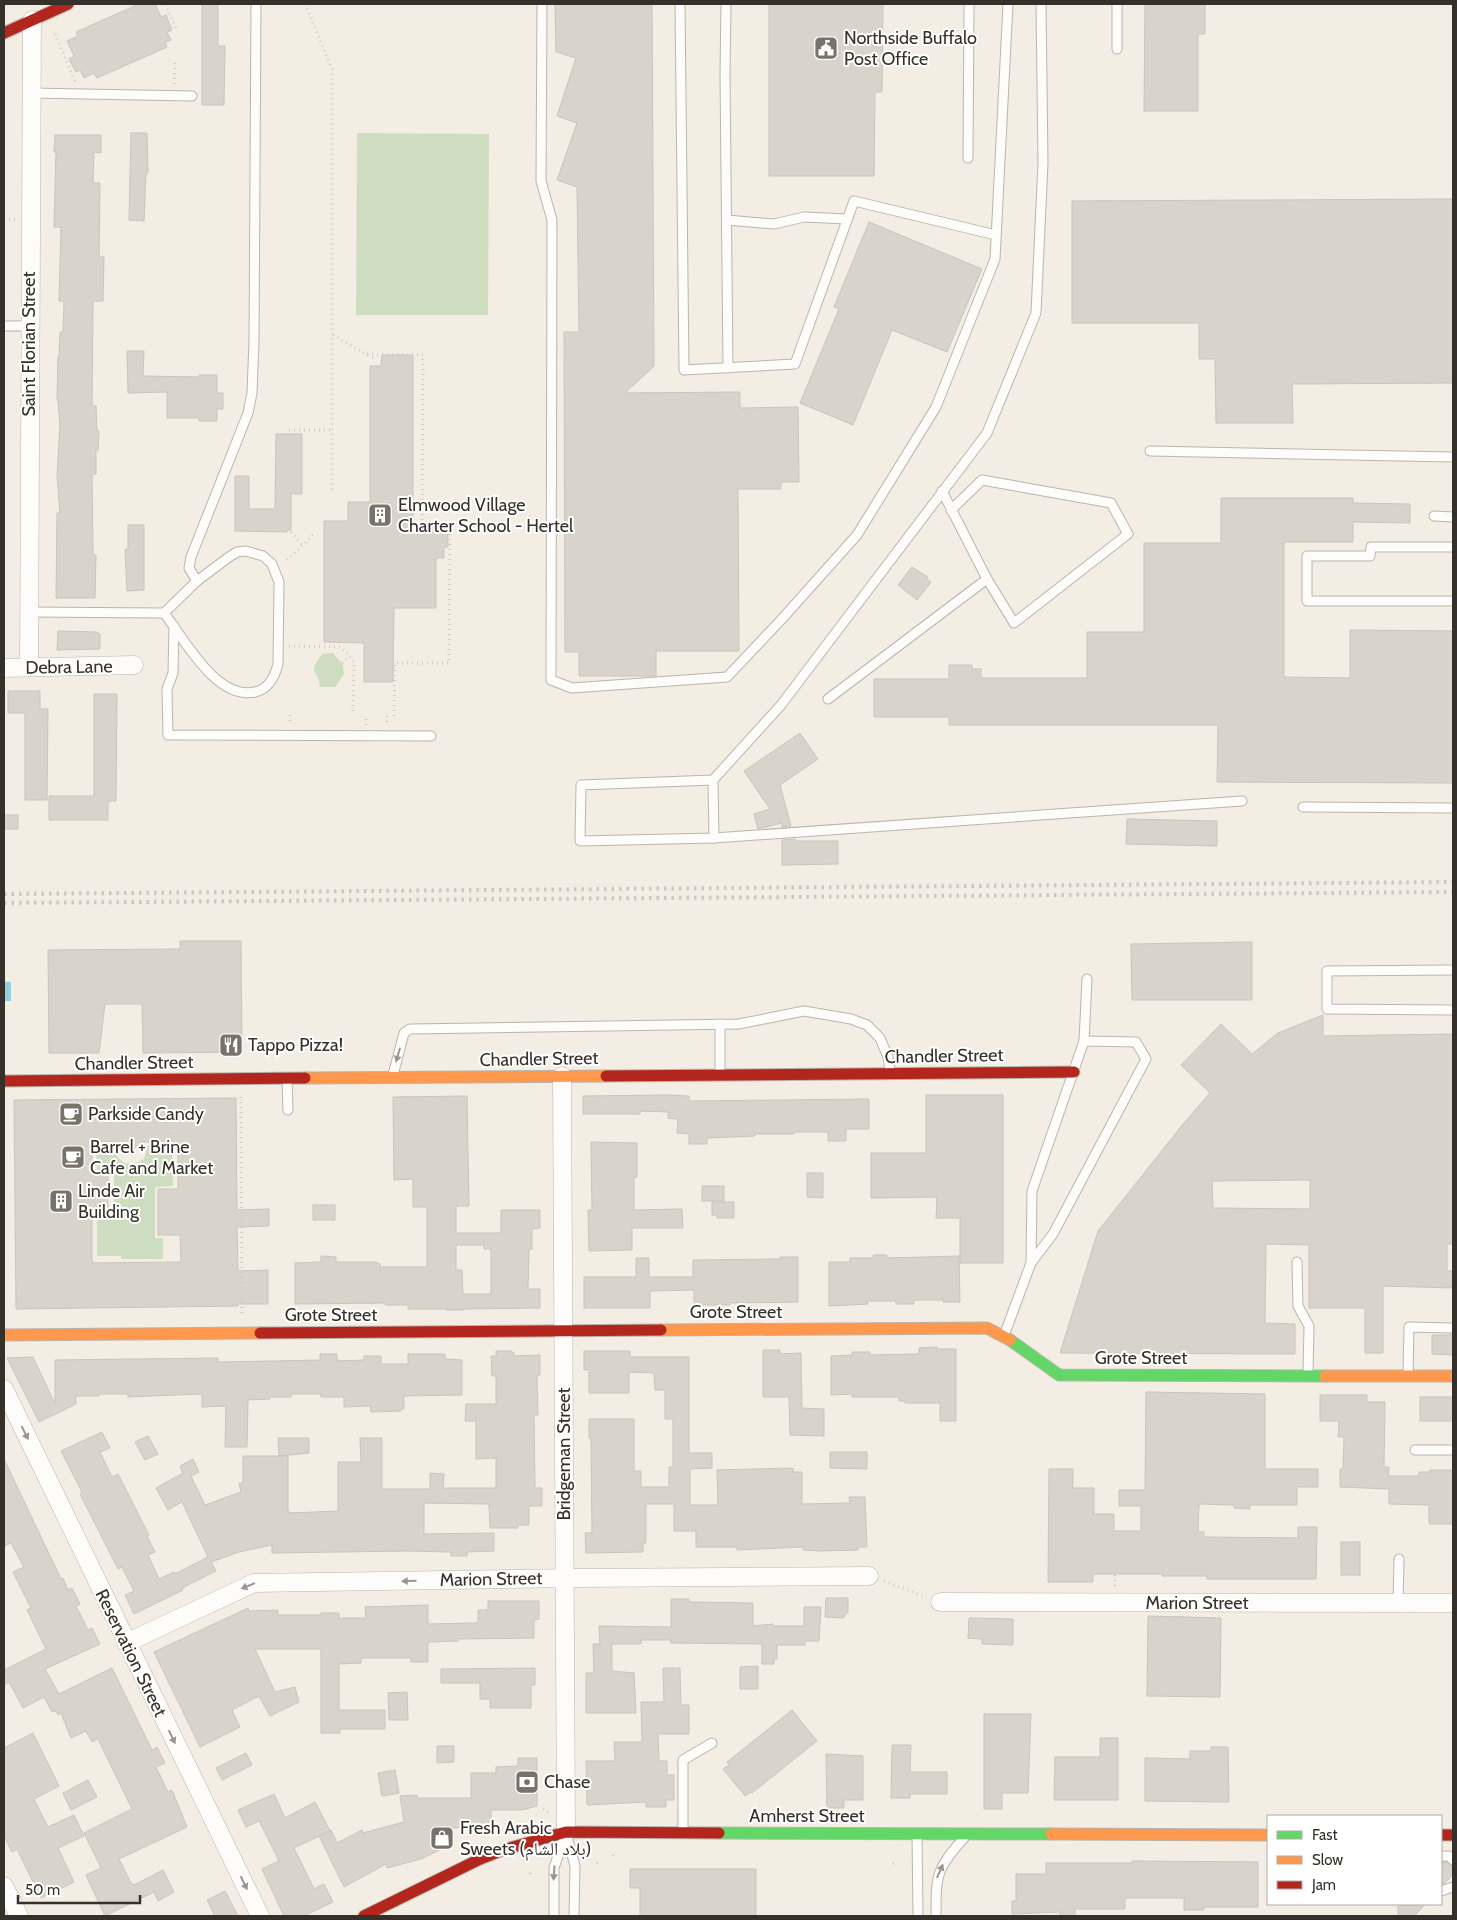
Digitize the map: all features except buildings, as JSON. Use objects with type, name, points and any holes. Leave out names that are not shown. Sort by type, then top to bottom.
[{"type":"street","points":[[4,33],[68,4]]},
{"type":"street","name":"Saint Florian Street","points":[[29,667],[29,326],[32,20]]},
{"type":"street","name":"Debra Lane","points":[[4,668],[134,665]]},
{"type":"street","name":"Chandler Street","points":[[4,1082],[1074,1072]]},
{"type":"street","name":"Bridgeman Street","points":[[562,1076],[563,1578],[566,1832]]},
{"type":"street","name":"Grote Street","points":[[4,1335],[987,1328],[1004,1336],[1059,1375],[1453,1376]]},
{"type":"street","name":"Reservation Street","points":[[4,1389],[260,1916]]},
{"type":"street","name":"Marion Street","points":[[126,1643],[254,1583],[869,1576]]},
{"type":"street","name":"Marion Street","points":[[940,1602],[1453,1603]]},
{"type":"street","name":"Amherst Street","points":[[364,1916],[478,1860],[503,1850],[566,1832],[1267,1835]]},
{"type":"street","points":[[4,1886],[19,1916]]},
{"type":"lane","points":[[198,581],[189,568],[192,557],[243,428],[252,393],[255,302],[256,4]]},
{"type":"lane","points":[[542,4],[541,181],[552,220],[551,680],[572,688],[727,677],[857,535],[936,407],[995,259],[1008,4]]},
{"type":"lane","points":[[680,4],[684,370],[795,364],[854,201],[996,235]]},
{"type":"lane","points":[[726,4],[728,368]]},
{"type":"lane","points":[[968,158],[969,4]]},
{"type":"lane","points":[[714,838],[713,780],[781,705],[987,433],[1036,314],[1043,163],[1041,4]]},
{"type":"lane","points":[[1117,49],[1118,4]]},
{"type":"lane","points":[[31,93],[192,96]]},
{"type":"lane","points":[[727,220],[774,224],[804,217],[847,219]]},
{"type":"lane","points":[[4,326],[29,326]]},
{"type":"lane","points":[[1150,452],[1453,457]]},
{"type":"lane","points":[[942,491],[951,510],[987,579],[1014,623],[1128,534],[1111,503],[982,480],[951,510]]},
{"type":"lane","points":[[1434,516],[1453,517]]},
{"type":"lane","points":[[1453,547],[1371,547],[1370,556],[1307,556],[1306,582],[1307,602],[1453,601]]},
{"type":"lane","points":[[29,612],[164,613],[198,581],[237,552],[253,552],[263,556],[272,564],[278,582],[278,664],[276,674],[268,685],[260,691],[246,694],[224,686],[196,658],[164,613]]},
{"type":"lane","points":[[828,699],[987,579]]},
{"type":"lane","points":[[174,626],[173,673],[167,689],[168,734],[431,736]]},
{"type":"lane","points":[[713,780],[581,785],[580,841],[714,838],[1242,802]]},
{"type":"lane","points":[[1304,807],[1453,808]]},
{"type":"lane","points":[[1453,970],[1326,971],[1327,1009],[1453,1010]]},
{"type":"lane","points":[[1031,1263],[1032,1190],[1084,1040],[1087,979]]},
{"type":"lane","points":[[392,1078],[404,1033],[410,1029],[739,1024],[804,1011],[851,1019],[867,1026],[880,1038],[888,1058],[891,1074]]},
{"type":"lane","points":[[720,1024],[720,1075]]},
{"type":"lane","points":[[1004,1336],[1031,1263],[1053,1234],[1146,1059],[1136,1042],[1084,1040]]},
{"type":"lane","points":[[287,1079],[288,1110]]},
{"type":"lane","points":[[1297,1262],[1298,1306],[1309,1326],[1308,1376]]},
{"type":"lane","points":[[1408,1376],[1409,1327],[1453,1328]]},
{"type":"lane","points":[[1415,1450],[1453,1450]]},
{"type":"lane","points":[[1398,1603],[1399,1559]]},
{"type":"lane","points":[[683,1833],[683,1760],[712,1743]]},
{"type":"lane","points":[[554,1916],[554,1868],[566,1832]]},
{"type":"lane","points":[[566,1832],[575,1866],[574,1916]]},
{"type":"lane","points":[[917,1834],[918,1916]]},
{"type":"lane","points":[[936,1916],[937,1876],[949,1854],[967,1834]]},
{"type":"lane","points":[[1442,1856],[1449,1856],[1453,1860]]},
{"type":"path","points":[[165,4],[176,28]]},
{"type":"path","points":[[305,4],[332,70],[332,491]]},
{"type":"path","points":[[54,34],[78,87]]},
{"type":"path","points":[[174,89],[175,62]]},
{"type":"path","points":[[4,219],[16,219]]},
{"type":"path","points":[[332,334],[373,358]]},
{"type":"path","points":[[367,354],[423,355],[422,526]]},
{"type":"path","points":[[289,430],[332,430]]},
{"type":"path","points":[[394,716],[395,663],[449,663],[450,526],[416,526]]},
{"type":"path","points":[[291,532],[302,546]]},
{"type":"path","points":[[287,560],[314,534]]},
{"type":"path","points":[[287,646],[341,646],[354,661],[353,715]]},
{"type":"path","points":[[342,664],[349,656]]},
{"type":"path","points":[[241,1079],[243,1333]]},
{"type":"path","points":[[170,1097],[170,1143]]},
{"type":"path","points":[[1115,1575],[1115,1585]]},
{"type":"path","points":[[869,1576],[940,1602]]},
{"type":"path","points":[[543,1809],[549,1813]]},
{"type":"green space","points":[[357,133],[489,134],[488,315],[356,315]]},
{"type":"green space","points":[[333,653],[343,665],[344,674],[335,687],[320,687],[314,669],[315,666],[322,654]]},
{"type":"green space","points":[[96,1146],[113,1146],[121,1161],[134,1164],[144,1159],[148,1146],[172,1146],[173,1186],[155,1187],[155,1238],[163,1238],[163,1259],[121,1259],[121,1256],[97,1256],[97,1217],[114,1217],[114,1171],[97,1171]]},
{"type":"water","points":[[4,982],[11,982],[11,1001],[4,1001]]},
{"type":"railway","points":[[4,894],[1453,882]]},
{"type":"railway","points":[[4,903],[1453,892]]},
{"type":"traffic: fast","points":[[1010,1340],[1059,1375],[1325,1376]]},
{"type":"traffic: fast","points":[[719,1833],[1051,1834]]},
{"type":"traffic: slow","points":[[305,1078],[606,1076]]},
{"type":"traffic: slow","points":[[661,1330],[987,1328],[1010,1340]]},
{"type":"traffic: slow","points":[[4,1335],[260,1333]]},
{"type":"traffic: slow","points":[[1325,1376],[1453,1376]]},
{"type":"traffic: slow","points":[[1051,1834],[1267,1835]]},
{"type":"traffic: jam","points":[[4,33],[68,4]]},
{"type":"traffic: jam","points":[[606,1076],[1074,1072]]},
{"type":"traffic: jam","points":[[4,1081],[305,1078]]},
{"type":"traffic: jam","points":[[260,1333],[661,1330]]},
{"type":"traffic: jam","points":[[364,1916],[478,1860],[503,1850],[566,1832],[719,1833]]},
{"type":"traffic: jam","points":[[1442,1835],[1453,1835]]},
{"type":"place","name":"Northside Buffalo Post Office","points":[[826,48]]},
{"type":"place","name":"Elmwood Village Charter School - Hertel","points":[[380,515]]},
{"type":"place","name":"Tappo Pizza!","points":[[231,1045]]},
{"type":"place","name":"Parkside Candy","points":[[71,1114]]},
{"type":"place","name":"Barrel + Brine Cafe and Market","points":[[73,1157]]},
{"type":"place","name":"Linde Air Building","points":[[61,1201]]},
{"type":"place","name":"Chase","points":[[527,1782]]},
{"type":"place","name":"Fresh Arabic Sweets (بلاد الشام)","points":[[442,1838]]}]
